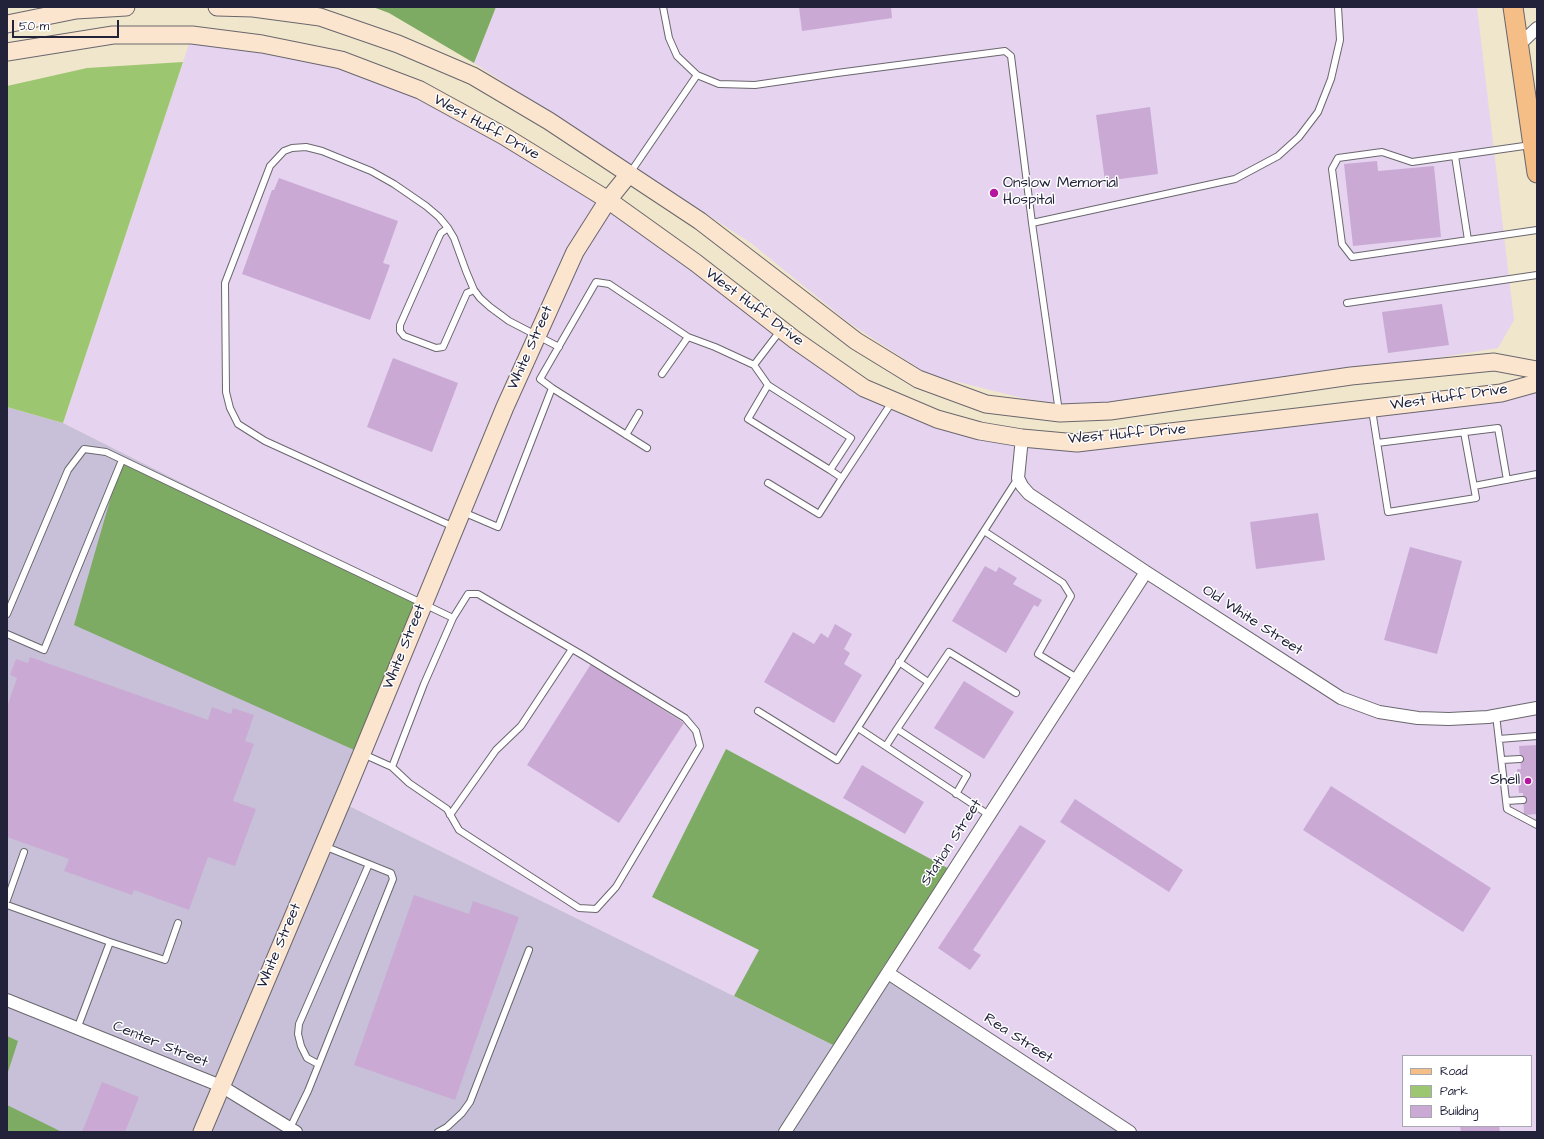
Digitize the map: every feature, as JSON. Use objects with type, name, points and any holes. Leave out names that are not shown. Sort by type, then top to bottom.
[{"type":"main road","points":[[1513,7],[1533,122],[1533,145],[1537,173]]},
{"type":"street","points":[[7,24],[76,10],[126,7]]},
{"type":"street","name":"West Huff Drive","points":[[218,7],[254,8],[320,17],[398,44],[473,76],[549,121],[700,221],[856,341],[918,379],[986,404],[1060,413],[1110,411],[1351,376],[1494,362],[1537,370]]},
{"type":"street","points":[[1519,44],[1537,28]]},
{"type":"street","name":"West Huff Drive","points":[[7,52],[113,35],[192,35],[262,44],[341,60],[420,90],[504,136],[608,200],[696,264],[781,330],[864,388],[937,419],[980,431],[1022,438],[1076,443],[1501,393],[1537,383]]},
{"type":"street","name":"White Street","points":[[202,1132],[536,336],[574,252],[608,200],[629,174]]},
{"type":"street","points":[[1018,478],[1022,438]]},
{"type":"street","name":"Old White Street","points":[[1018,478],[1028,494],[1341,698],[1380,712],[1418,718],[1449,720],[1496,715],[1537,708]]},
{"type":"street","name":"Station Street","points":[[785,1132],[1146,572]]},
{"type":"street","name":"Rea Street","points":[[888,973],[1130,1132]]},
{"type":"street","name":"Center Street","points":[[7,1000],[221,1086],[293,1130]]},
{"type":"lane","points":[[663,7],[669,38],[677,56],[697,75],[719,84],[755,85],[837,72],[1004,51],[1011,56],[1032,224],[1060,413]]},
{"type":"lane","points":[[1032,224],[1235,179],[1278,156],[1298,137],[1318,112],[1331,78],[1340,40],[1338,7]]},
{"type":"lane","points":[[629,174],[697,75]]},
{"type":"lane","points":[[1533,145],[1412,162],[1382,152],[1338,158],[1332,169],[1342,244],[1352,257],[1537,230]]},
{"type":"lane","points":[[455,528],[265,441],[248,432],[238,424],[230,408],[226,392],[225,283],[270,166],[284,151],[292,148],[306,147],[322,151],[371,171],[394,184],[413,196],[439,217],[448,228],[454,238],[474,290],[480,298],[509,321],[559,347]]},
{"type":"lane","points":[[1455,156],[1468,240]]},
{"type":"lane","points":[[448,228],[441,233],[439,237],[400,325],[400,332],[404,336],[436,348],[443,347],[467,293],[474,290]]},
{"type":"lane","points":[[1347,303],[1537,275]]},
{"type":"lane","points":[[647,448],[540,379],[596,282],[609,284],[688,337],[754,364],[768,385],[851,438],[830,470]]},
{"type":"lane","points":[[754,364],[781,330]]},
{"type":"lane","points":[[662,374],[688,337]]},
{"type":"lane","points":[[768,385],[748,419],[842,478]]},
{"type":"lane","points":[[462,511],[498,527],[552,388]]},
{"type":"lane","points":[[768,483],[819,514],[893,400]]},
{"type":"lane","points":[[1372,408],[1388,512],[1476,498],[1464,432]]},
{"type":"lane","points":[[626,435],[639,413]]},
{"type":"lane","points":[[1378,443],[1498,428],[1507,480]]},
{"type":"lane","points":[[7,614],[68,470],[84,449],[106,452],[453,618]]},
{"type":"lane","points":[[7,634],[44,650],[122,460]]},
{"type":"lane","points":[[1474,486],[1537,474]]},
{"type":"lane","points":[[758,711],[837,760],[1018,478]]},
{"type":"lane","points":[[984,531],[1063,582],[1071,596],[1038,654],[1078,678]]},
{"type":"lane","points":[[362,753],[392,767],[409,783],[447,809],[459,830],[579,908],[596,909],[616,887],[700,746],[696,731],[685,718],[478,594],[468,594],[453,618],[424,684],[392,767]]},
{"type":"lane","points":[[450,815],[496,750],[521,726],[572,649]]},
{"type":"lane","points":[[886,746],[949,652],[1016,693]]},
{"type":"lane","points":[[899,662],[928,682]]},
{"type":"lane","points":[[1496,715],[1507,809],[1537,825]]},
{"type":"lane","points":[[858,728],[989,815]]},
{"type":"lane","points":[[897,729],[967,775],[956,794]]},
{"type":"lane","points":[[1499,739],[1537,736]]},
{"type":"lane","points":[[1502,760],[1520,759]]},
{"type":"lane","points":[[1506,801],[1523,800]]},
{"type":"lane","points":[[293,1130],[318,1064],[393,879],[391,873],[323,845]]},
{"type":"lane","points":[[7,900],[24,852]]},
{"type":"lane","points":[[318,1064],[307,1058],[301,1046],[298,1034],[300,1024],[369,864]]},
{"type":"lane","points":[[7,905],[165,960],[178,923]]},
{"type":"lane","points":[[77,1029],[110,942]]},
{"type":"lane","points":[[438,1132],[457,1118],[470,1102],[529,950]]},
{"type":"shaded area","name":"Onslow Memorial Hospital","points":[[496,7],[1477,7],[1514,320],[1498,348],[1338,374],[1083,407],[1026,399],[927,374],[848,322],[751,243],[474,63]]},
{"type":"shaded area","points":[[192,35],[341,60],[504,136],[795,340],[937,419],[1077,443],[1537,383],[1537,1132],[1130,1132],[839,1048],[341,802],[423,604],[63,423]]},
{"type":"shaded area","points":[[7,407],[63,423],[423,604],[341,802],[839,1048],[888,973],[1130,1132],[7,1132]]},
{"type":"green space","points":[[373,7],[496,7],[474,63],[389,13]]},
{"type":"green space","points":[[183,62],[63,423],[7,407],[7,86],[87,68]]},
{"type":"green space","points":[[121,462],[423,604],[361,753],[74,625]]},
{"type":"green space","points":[[726,749],[953,871],[883,967],[839,1048],[734,996],[759,950],[652,897]]},
{"type":"green space","points":[[7,1036],[18,1041],[7,1075]]},
{"type":"green space","points":[[7,1105],[62,1132],[7,1132]]},
{"type":"building","points":[[799,7],[891,7],[892,18],[802,31]]},
{"type":"building","points":[[1150,107],[1158,174],[1105,181],[1096,115]]},
{"type":"building","points":[[1377,161],[1378,171],[1434,166],[1441,237],[1353,246],[1344,164]]},
{"type":"building","points":[[279,178],[398,221],[383,263],[390,265],[370,320],[242,274],[272,190],[274,190]]},
{"type":"building","points":[[1442,304],[1449,345],[1388,353],[1382,312]]},
{"type":"building","points":[[393,358],[458,383],[432,452],[367,427]]},
{"type":"building","points":[[1318,513],[1325,560],[1256,569],[1250,522]]},
{"type":"building","points":[[1410,547],[1462,561],[1437,654],[1384,640]]},
{"type":"building","points":[[985,566],[996,572],[999,567],[1017,578],[1013,584],[1042,600],[1038,607],[1034,605],[1006,653],[952,621]]},
{"type":"building","points":[[835,624],[852,634],[844,649],[850,653],[844,664],[862,675],[834,723],[764,682],[793,632],[814,644],[821,633],[828,638]]},
{"type":"building","points":[[30,657],[208,720],[212,707],[231,714],[233,708],[254,715],[245,741],[254,744],[233,801],[256,809],[235,866],[208,857],[189,910],[134,890],[132,895],[64,871],[69,859],[7,837],[7,707],[17,678],[10,675],[16,659],[28,663]]},
{"type":"building","points":[[591,664],[684,723],[619,823],[527,765]]},
{"type":"building","points":[[964,681],[1014,712],[984,759],[934,728]]},
{"type":"building","name":"Shell","points":[[1537,745],[1537,814],[1524,815],[1523,793],[1519,793],[1517,769],[1521,769],[1519,746]]},
{"type":"building","points":[[862,765],[924,802],[905,834],[843,798]]},
{"type":"building","points":[[1331,786],[1491,888],[1463,932],[1303,830]]},
{"type":"building","points":[[1075,799],[1183,870],[1169,892],[1060,822]]},
{"type":"building","points":[[1020,825],[1046,841],[973,950],[981,955],[970,970],[938,948]]},
{"type":"building","points":[[414,895],[469,914],[473,901],[519,917],[455,1100],[354,1065]]},
{"type":"building","points":[[102,1082],[139,1097],[125,1132],[82,1132]]},
{"type":"building","points":[[1460,1127],[1499,1127],[1500,1132],[1461,1132]]},
{"type":"place","name":"Onslow Memorial Hospital","points":[[994,193]]},
{"type":"place","name":"Shell","points":[[1528,781]]}]
